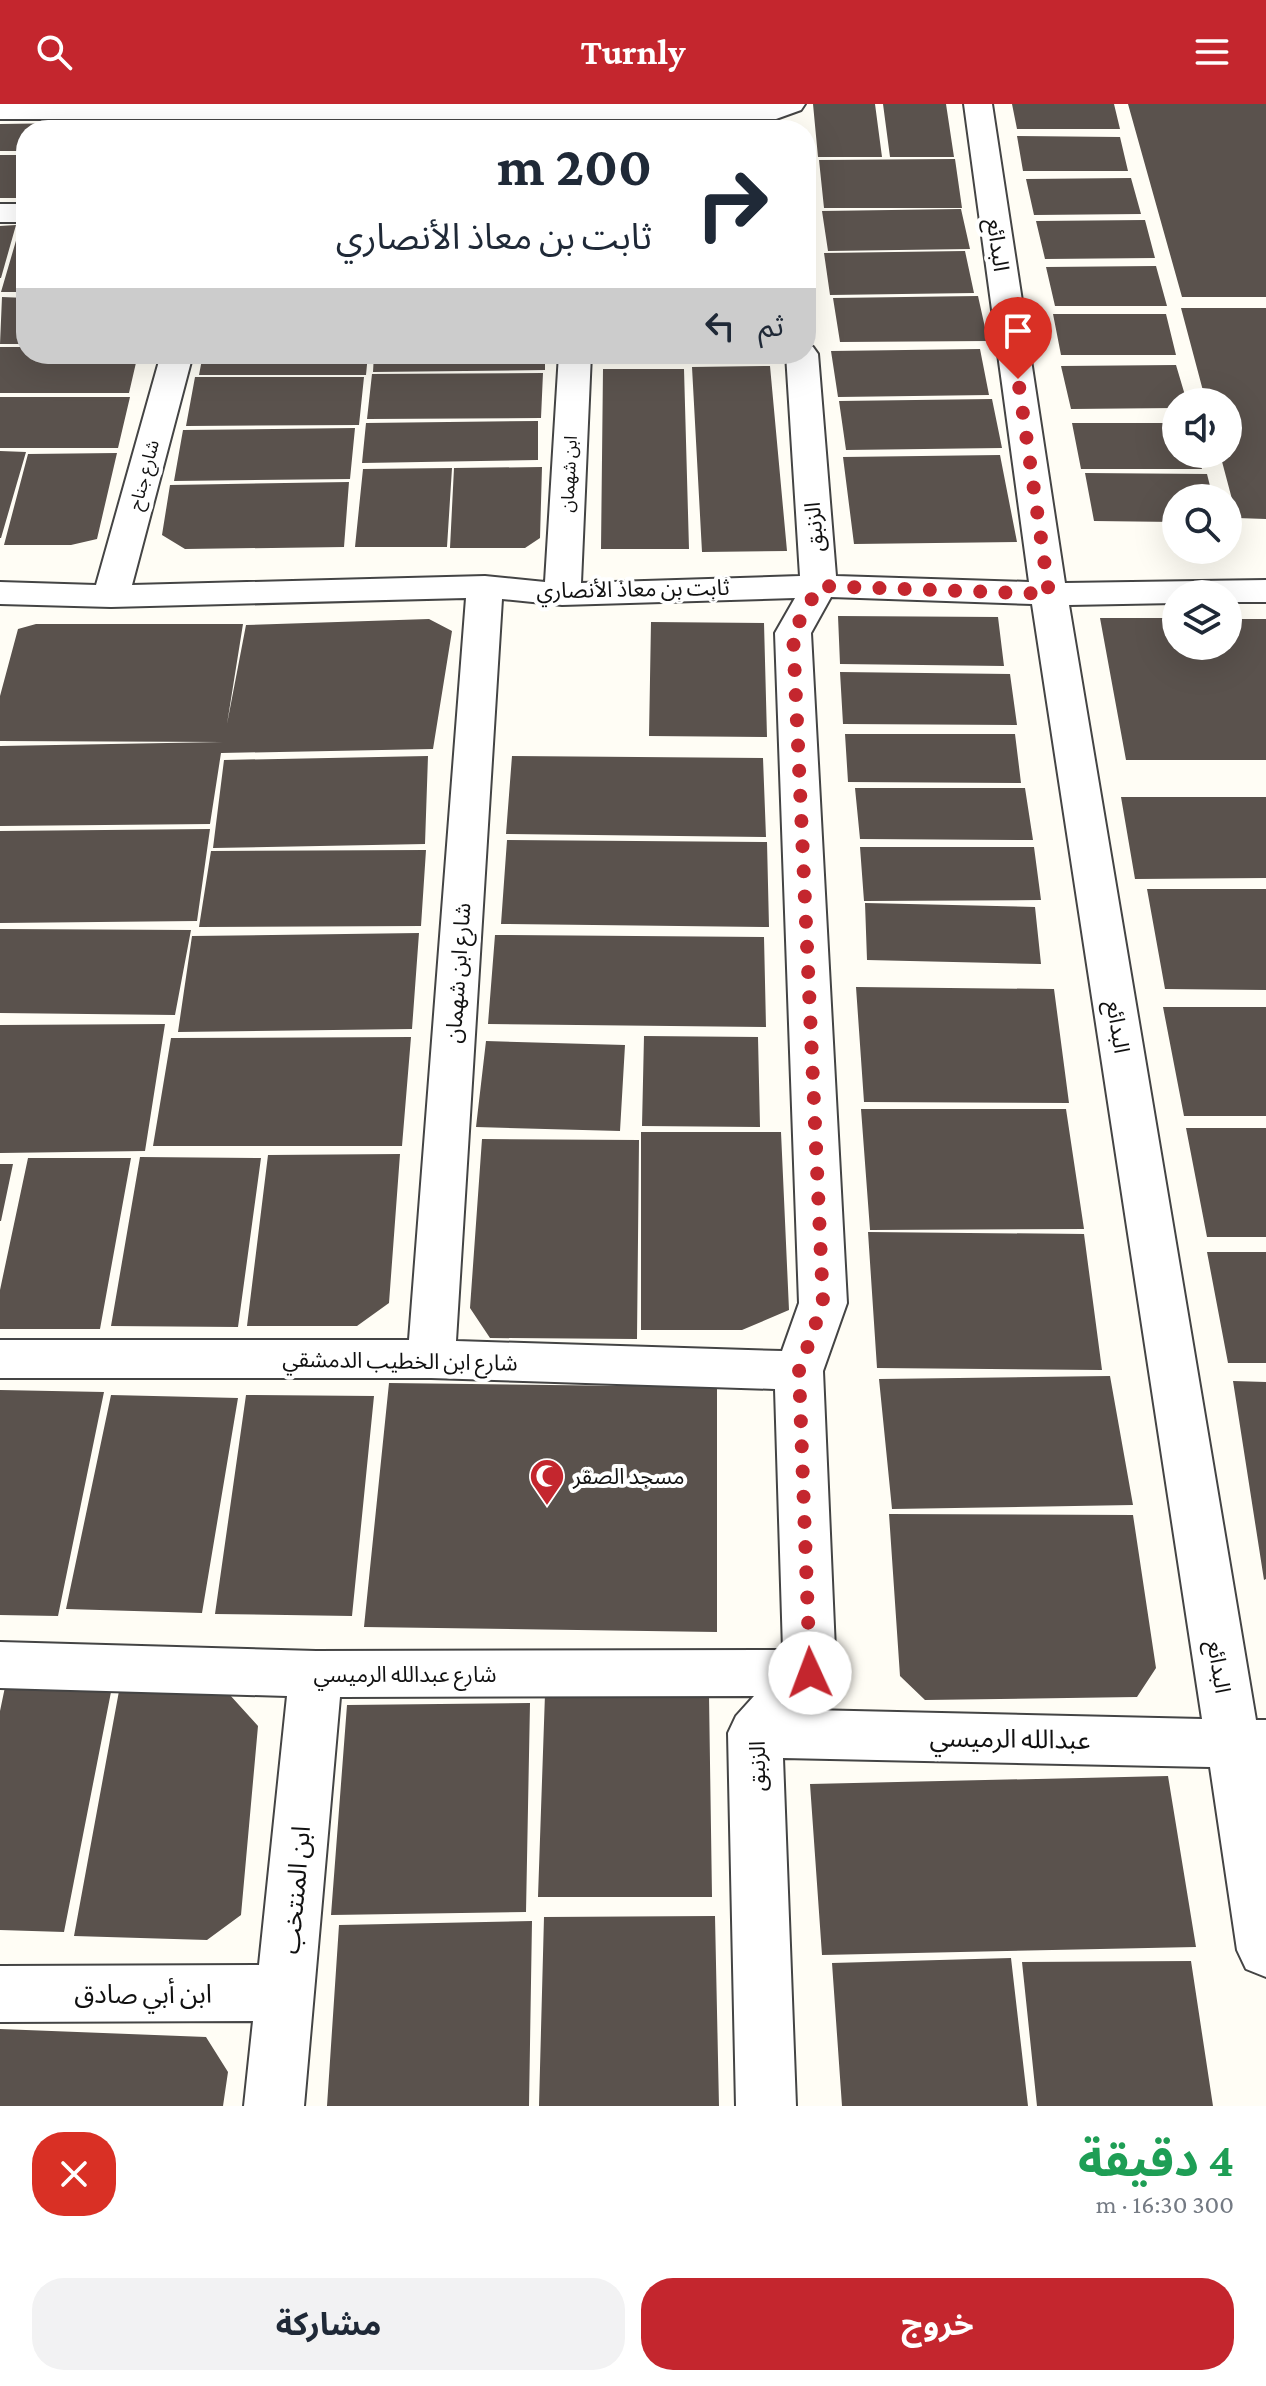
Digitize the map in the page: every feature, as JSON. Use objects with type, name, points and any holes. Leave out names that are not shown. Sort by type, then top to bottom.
[{"type":"street","name":"البدائع","points":[[978,104],[1049,594],[1249,1744],[1266,1950]]},
{"type":"street","points":[[0,110],[229,120],[549,106],[781,112]]},
{"type":"street","name":"شارع جناح","points":[[111,596],[174,364]]},
{"type":"street","name":"ابن شهمان","points":[[562,594],[574,364]]},
{"type":"street","name":"الزنبق","points":[[803,364],[819,586]]},
{"type":"street","name":"ثابت بن معاذ الأنصاري","points":[[0,593],[111,596],[485,587],[562,594],[819,586],[1049,594],[1266,591]]},
{"type":"street","points":[[810,1673],[799,1371],[823,1303],[793,633],[819,586]]},
{"type":"street","name":"شارع ابن شهمان","points":[[431,1359],[485,587]]},
{"type":"street","name":"شارع ابن الخطيب الدمشقي","points":[[0,1359],[431,1359],[799,1371]]},
{"type":"street","name":"شارع عبدالله الرميسي","points":[[0,1665],[316,1674],[810,1673]]},
{"type":"street","name":"الزنبق","points":[[766,2106],[755,1733],[810,1673]]},
{"type":"street","name":"ابن المنتخب","points":[[274,2106],[316,1674]]},
{"type":"street","name":"عبدالله الرميسي","points":[[755,1733],[1249,1744]]},
{"type":"street","name":"ابن أبي صادق","points":[[0,1994],[286,1993]]},
{"type":"building","points":[[813,104],[875,104],[882,157],[818,157]]},
{"type":"building","points":[[883,104],[946,104],[954,157],[890,157]]},
{"type":"building","points":[[1012,104],[1114,104],[1120,129],[1017,129]]},
{"type":"building","points":[[1128,104],[1266,104],[1266,297],[1182,297]]},
{"type":"building","points":[[518,119],[631,120],[518,120]]},
{"type":"building","points":[[0,124],[16,124],[16,151],[0,151]]},
{"type":"building","points":[[1017,136],[1120,137],[1128,171],[1023,171]]},
{"type":"building","points":[[0,155],[16,155],[16,198],[0,198]]},
{"type":"building","points":[[955,159],[962,208],[824,208],[819,160]]},
{"type":"building","points":[[1131,178],[1141,214],[1034,215],[1026,179]]},
{"type":"building","points":[[961,209],[970,249],[828,251],[822,211]]},
{"type":"building","points":[[1145,220],[1155,258],[1045,259],[1036,221]]},
{"type":"building","points":[[16,225],[1,278],[0,278],[0,226]]},
{"type":"building","points":[[16,241],[16,292],[1,292]]},
{"type":"building","points":[[965,251],[974,293],[830,295],[824,253]]},
{"type":"building","points":[[1156,266],[1167,306],[1055,306],[1046,267]]},
{"type":"building","points":[[978,296],[988,341],[840,342],[833,298]]},
{"type":"building","points":[[2,297],[16,298],[16,344],[0,344]]},
{"type":"building","points":[[1181,308],[1266,308],[1266,519],[1242,518],[1242,484],[1228,484],[1224,468],[1242,468],[1242,388],[1202,388]]},
{"type":"building","points":[[1053,314],[1166,314],[1176,355],[1061,355]]},
{"type":"building","points":[[0,347],[16,347],[16,364],[136,364],[129,393],[0,393]]},
{"type":"building","points":[[980,349],[989,395],[838,397],[831,351]]},
{"type":"building","points":[[201,364],[367,364],[366,375],[199,375]]},
{"type":"building","points":[[373,364],[545,364],[545,370],[373,372]]},
{"type":"building","points":[[1176,365],[1183,388],[1162,388],[1162,408],[1071,409],[1061,366]]},
{"type":"building","points":[[770,366],[787,551],[702,552],[692,367]]},
{"type":"building","points":[[603,369],[684,369],[689,549],[601,549]]},
{"type":"building","points":[[543,373],[541,418],[367,419],[372,374]]},
{"type":"building","points":[[195,377],[364,377],[359,425],[186,426]]},
{"type":"building","points":[[0,397],[130,397],[118,448],[0,448]]},
{"type":"building","points":[[992,399],[1002,448],[846,450],[839,401]]},
{"type":"building","points":[[538,421],[538,460],[362,463],[366,423]]},
{"type":"building","points":[[1072,423],[1162,423],[1162,468],[1202,469],[1081,469]]},
{"type":"building","points":[[355,428],[350,479],[174,481],[183,430]]},
{"type":"building","points":[[0,451],[26,452],[1,538],[0,538]]},
{"type":"building","points":[[117,453],[97,539],[71,545],[4,545],[28,454]]},
{"type":"building","points":[[1000,455],[1017,542],[854,544],[843,457]]},
{"type":"building","points":[[542,467],[540,538],[525,548],[450,548],[454,468]]},
{"type":"building","points":[[452,468],[447,547],[355,547],[363,469]]},
{"type":"building","points":[[1085,473],[1207,474],[1210,484],[1162,484],[1162,522],[1094,521]]},
{"type":"building","points":[[349,482],[344,547],[185,549],[162,535],[170,485]]},
{"type":"building","points":[[838,616],[998,617],[1004,666],[840,664]]},
{"type":"building","points":[[1100,618],[1162,618],[1162,660],[1242,660],[1242,619],[1266,619],[1266,760],[1126,760]]},
{"type":"building","points":[[429,619],[452,631],[433,749],[221,753],[210,824],[0,826],[0,746],[223,742],[0,741],[0,696],[18,629],[36,624],[243,624],[227,724],[246,625]]},
{"type":"building","points":[[651,622],[764,623],[767,737],[649,736]]},
{"type":"building","points":[[840,672],[1010,674],[1017,725],[843,724]]},
{"type":"building","points":[[845,734],[1015,734],[1021,783],[848,782]]},
{"type":"building","points":[[428,756],[425,844],[213,848],[224,760]]},
{"type":"building","points":[[512,756],[763,758],[766,837],[506,834]]},
{"type":"building","points":[[855,788],[1025,788],[1033,840],[860,839]]},
{"type":"building","points":[[1121,797],[1266,797],[1266,878],[1135,879]]},
{"type":"building","points":[[210,829],[197,921],[0,923],[0,831]]},
{"type":"building","points":[[507,840],[767,842],[769,927],[501,924]]},
{"type":"building","points":[[860,847],[1034,847],[1041,900],[864,901]]},
{"type":"building","points":[[426,850],[421,926],[199,927],[211,851]]},
{"type":"building","points":[[1147,889],[1266,889],[1266,990],[1165,989]]},
{"type":"building","points":[[865,903],[1035,907],[1041,964],[867,960]]},
{"type":"building","points":[[0,929],[191,930],[175,1015],[0,1013]]},
{"type":"building","points":[[419,933],[412,1029],[178,1032],[192,936]]},
{"type":"building","points":[[495,935],[764,937],[766,1027],[488,1024]]},
{"type":"building","points":[[856,987],[1054,989],[1069,1103],[864,1102]]},
{"type":"building","points":[[1163,1007],[1266,1007],[1266,1116],[1184,1116]]},
{"type":"building","points":[[165,1024],[145,1151],[0,1153],[0,1025]]},
{"type":"building","points":[[644,1036],[758,1037],[760,1127],[642,1126]]},
{"type":"building","points":[[411,1037],[402,1146],[153,1146],[171,1038]]},
{"type":"building","points":[[486,1041],[625,1045],[620,1131],[476,1127]]},
{"type":"building","points":[[861,1109],[1066,1109],[1084,1229],[870,1230]]},
{"type":"building","points":[[1186,1128],[1266,1128],[1266,1237],[1207,1237]]},
{"type":"building","points":[[641,1132],[781,1132],[789,1310],[742,1330],[641,1330]]},
{"type":"building","points":[[482,1139],[639,1140],[637,1339],[490,1338],[470,1308]]},
{"type":"building","points":[[400,1154],[389,1303],[357,1326],[247,1326],[268,1155]]},
{"type":"building","points":[[140,1157],[261,1158],[238,1327],[111,1326]]},
{"type":"building","points":[[28,1158],[131,1158],[100,1329],[0,1329],[0,1290]]},
{"type":"building","points":[[0,1164],[13,1164],[1,1221],[0,1221]]},
{"type":"building","points":[[868,1232],[1084,1234],[1102,1370],[877,1368]]},
{"type":"building","points":[[1207,1252],[1266,1252],[1266,1363],[1228,1363]]},
{"type":"building","points":[[1110,1376],[1133,1505],[892,1509],[879,1379]]},
{"type":"building","points":[[1233,1381],[1266,1382],[1264,1580]]},
{"type":"building","name":"مسجد الصقر","points":[[389,1383],[717,1387],[717,1632],[364,1627]]},
{"type":"building","points":[[0,1390],[104,1392],[58,1616],[0,1615]]},
{"type":"building","points":[[111,1395],[238,1398],[202,1613],[66,1609]]},
{"type":"building","points":[[246,1395],[374,1396],[352,1616],[215,1614]]},
{"type":"building","points":[[889,1514],[1133,1515],[1156,1668],[1137,1697],[925,1700],[900,1676]]},
{"type":"building","points":[[5,1687],[111,1692],[64,1932],[0,1930],[0,1711]]},
{"type":"building","points":[[119,1691],[229,1694],[258,1726],[241,1915],[207,1940],[74,1936]]},
{"type":"building","points":[[545,1694],[709,1695],[712,1897],[538,1897]]},
{"type":"building","points":[[530,1703],[526,1912],[331,1915],[347,1705]]},
{"type":"building","points":[[1168,1776],[1196,1947],[822,1955],[810,1784]]},
{"type":"building","points":[[715,1916],[719,2106],[539,2106],[544,1917]]},
{"type":"building","points":[[532,1921],[529,2106],[327,2106],[339,1925]]},
{"type":"building","points":[[1011,1958],[1028,2106],[842,2106],[832,1963]]},
{"type":"building","points":[[1191,1961],[1213,2106],[1037,2106],[1022,1962]]},
{"type":"building","points":[[0,2029],[206,2037],[228,2072],[223,2106],[0,2106]]},
{"type":"place","name":"مسجد الصقر","points":[[547,1507]]},
{"type":"route","points":[[810,1673],[799,1371],[823,1303],[793,633],[819,586],[1049,594],[1018,379]]}]
